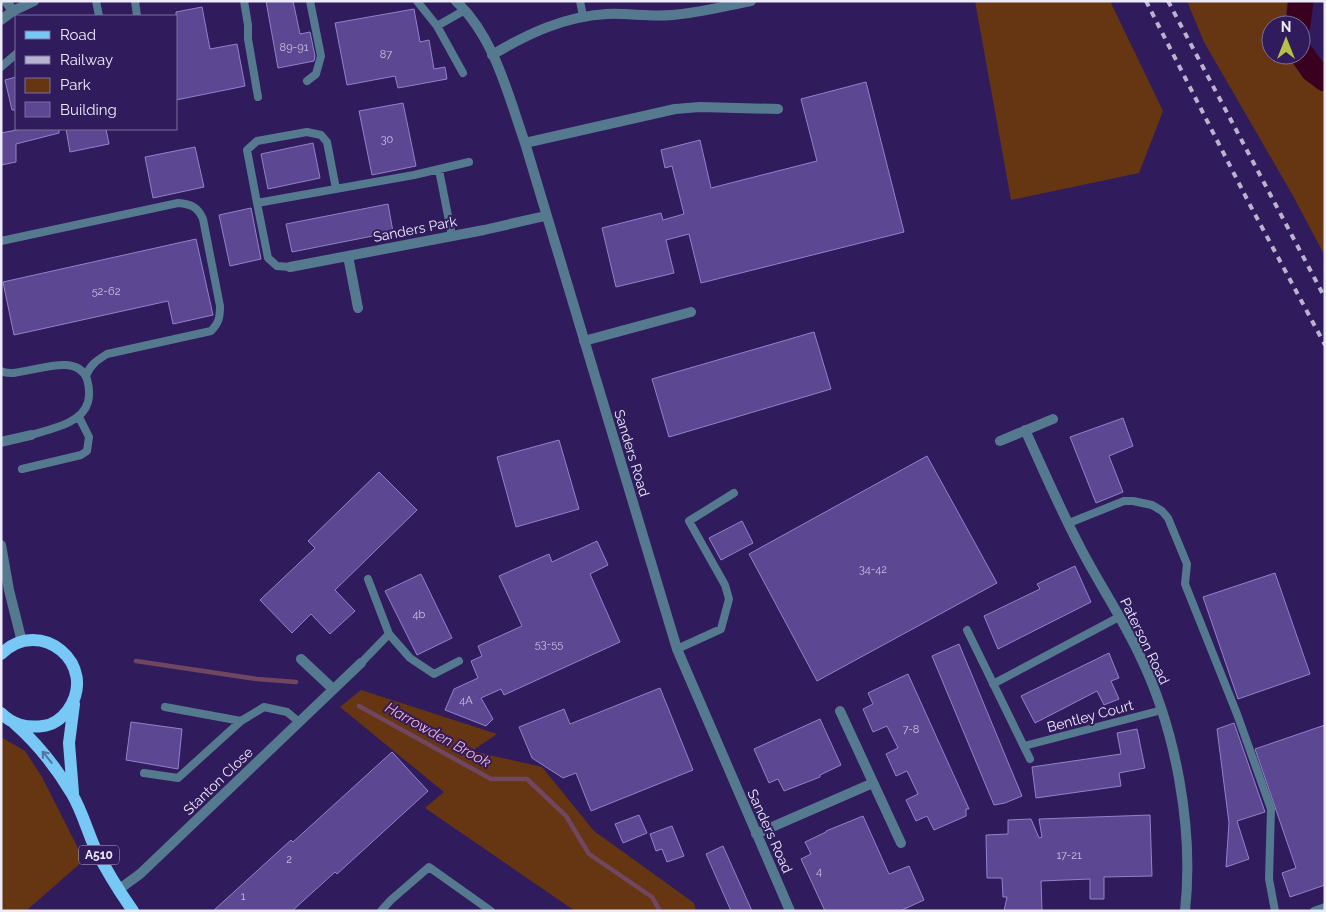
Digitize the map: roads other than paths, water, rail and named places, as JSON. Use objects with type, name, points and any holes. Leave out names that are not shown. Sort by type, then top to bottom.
[{"type":"main road","points":[[1,654],[11,646],[22,642],[38,640],[54,645],[67,655],[75,670],[78,686],[74,702],[63,716],[48,725],[31,728],[6,718]]},
{"type":"main road","name":"A510","points":[[73,796],[69,743],[74,702]]},
{"type":"main road","name":"A510","points":[[6,718],[33,740],[51,761],[73,796],[95,847],[118,890],[133,911]]},
{"type":"street","points":[[6,1],[12,11]]},
{"type":"street","points":[[1,20],[12,11],[34,1]]},
{"type":"street","name":"Sanders Road","points":[[456,1],[465,10],[486,40],[524,143],[677,649],[790,911]]},
{"type":"street","points":[[492,55],[514,41],[537,31],[582,16],[607,14],[673,16],[698,6],[751,1]]},
{"type":"street","points":[[524,143],[675,108],[778,109]]},
{"type":"street","name":"Sanders Park","points":[[290,267],[546,216]]},
{"type":"street","points":[[348,256],[358,308]]},
{"type":"street","points":[[584,341],[692,312]]},
{"type":"street","points":[[1000,441],[1053,419]]},
{"type":"street","name":"Paterson Road","points":[[1025,430],[1069,523],[1140,655],[1169,730],[1182,803],[1187,867],[1185,911]]},
{"type":"street","points":[[1,442],[31,435]]},
{"type":"street","points":[[1,545],[9,590],[22,642]]},
{"type":"street","points":[[301,659],[334,689]]},
{"type":"street","name":"Stanton Close","points":[[118,890],[140,874],[361,663]]},
{"type":"street","points":[[840,711],[900,843]]},
{"type":"street","points":[[756,834],[873,783]]},
{"type":"lane","points":[[96,1],[99,15]]},
{"type":"lane","points":[[135,1],[138,15]]},
{"type":"lane","points":[[244,1],[248,39],[258,97]]},
{"type":"lane","points":[[308,80],[316,74],[321,56],[310,1]]},
{"type":"lane","points":[[417,1],[437,26],[463,73]]},
{"type":"lane","points":[[580,1],[582,16]]},
{"type":"lane","points":[[437,26],[465,10]]},
{"type":"lane","points":[[1,66],[15,55]]},
{"type":"lane","points":[[290,267],[276,266],[268,258],[247,150],[257,141],[307,132],[321,135],[327,142],[336,189]]},
{"type":"lane","points":[[257,203],[439,170],[469,162]]},
{"type":"lane","points":[[439,170],[452,236]]},
{"type":"lane","points":[[1,241],[178,203],[193,205],[200,212],[220,306],[220,318],[216,326],[211,331],[107,354],[94,362],[86,376]]},
{"type":"lane","points":[[1,371],[5,373],[62,364],[72,366],[86,376],[90,393],[88,403],[79,417],[31,435]]},
{"type":"lane","points":[[22,469],[81,455],[87,451],[89,437],[79,417]]},
{"type":"lane","points":[[677,649],[721,629],[729,599],[724,585],[689,522],[734,493]]},
{"type":"lane","points":[[1069,523],[1124,501],[1152,505],[1162,511],[1168,518],[1187,564],[1185,584],[1271,809],[1270,879],[1276,911]]},
{"type":"lane","points":[[368,579],[389,634],[410,658],[434,674],[459,661]]},
{"type":"lane","points":[[993,684],[1119,617]]},
{"type":"lane","points":[[967,630],[1030,759]]},
{"type":"lane","points":[[361,663],[389,634]]},
{"type":"lane","points":[[165,707],[241,721]]},
{"type":"lane","points":[[144,773],[178,778],[241,721],[264,707],[287,712],[299,722]]},
{"type":"lane","name":"Bentley Court","points":[[1024,746],[1162,710]]},
{"type":"lane","points":[[382,910],[429,867],[491,911]]},
{"type":"lane","points":[[1314,911],[1325,907]]},
{"type":"waterway","points":[[1299,15],[1301,1]]},
{"type":"waterway","points":[[1309,65],[1325,79]]},
{"type":"waterway","name":"Harrowden Brook","points":[[136,661],[257,679],[296,682]]},
{"type":"waterway","name":"Harrowden Brook","points":[[359,706],[491,779],[527,779],[566,816],[589,854],[652,897],[660,911]]},
{"type":"railway","points":[[1146,1],[1250,205],[1325,345]]},
{"type":"railway","points":[[1168,1],[1325,298]]}]
